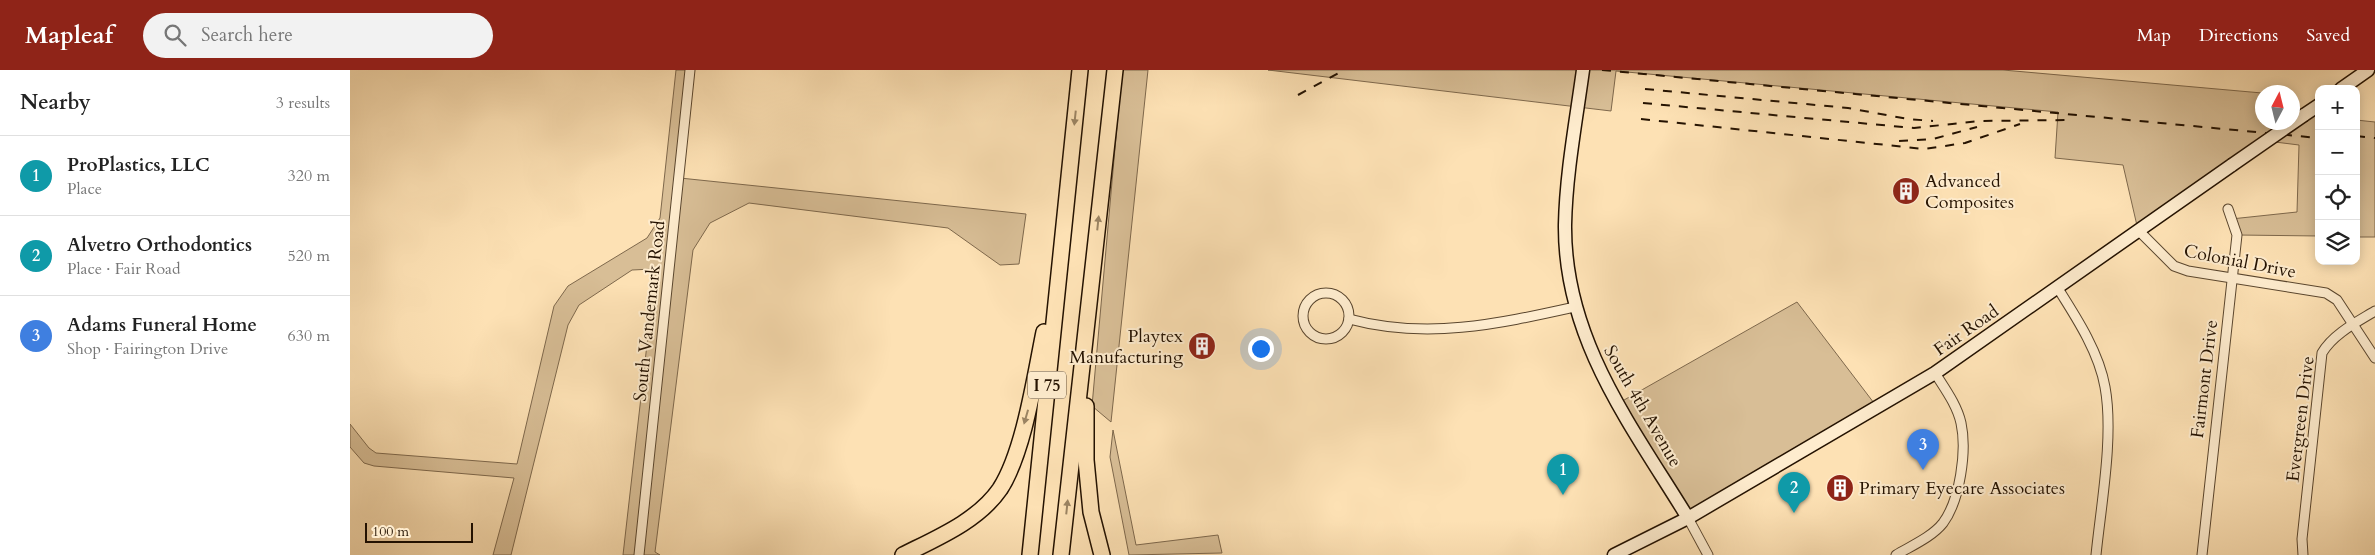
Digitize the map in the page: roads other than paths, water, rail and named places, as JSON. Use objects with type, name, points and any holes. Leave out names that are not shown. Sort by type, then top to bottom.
[{"type":"highway","name":"I 75","points":[[1030,555],[1080,70]]},
{"type":"highway","name":"I 75","points":[[1061,555],[1115,70]]},
{"type":"highway","points":[[903,555],[940,537],[978,512],[999,490],[1012,466],[1028,408],[1040,351],[1065,214]]},
{"type":"highway","points":[[1095,249],[1086,392],[1086,460],[1091,512],[1102,555]]},
{"type":"main road","name":"South 4th Avenue","points":[[1584,70],[1565,226],[1575,307],[1581,327],[1605,383],[1688,518]]},
{"type":"main road","points":[[2347,85],[2368,70]]},
{"type":"main road","name":"Fair Road","points":[[1614,555],[1688,518],[1935,372],[2315,107]]},
{"type":"street","name":"South Vandemark Road","points":[[638,555],[690,70]]},
{"type":"street","name":"Fairmont Drive","points":[[2202,555],[2237,235],[2228,209]]},
{"type":"street","name":"Colonial Drive","points":[[2138,230],[2174,266],[2188,271],[2326,293],[2337,300],[2375,358]]},
{"type":"street","points":[[2057,287],[2085,331],[2105,385],[2108,407],[2106,463],[2096,555]]},
{"type":"street","points":[[1327,293],[1334,295],[1346,305],[1349,320],[1340,334],[1333,338],[1324,339],[1310,333],[1305,328],[1302,313],[1311,298],[1327,293]]},
{"type":"street","points":[[1349,320],[1408,330],[1481,326],[1575,307]]},
{"type":"street","name":"Evergreen Drive","points":[[2303,555],[2302,539],[2322,353],[2327,345],[2354,324],[2375,311]]},
{"type":"street","points":[[1896,555],[1924,538],[1942,524],[1956,499],[1963,449],[1961,423],[1952,400],[1935,372]]},
{"type":"street","points":[[1688,518],[1708,555]]},
{"type":"railway","points":[[1298,95],[1344,70]]},
{"type":"railway","points":[[1602,70],[2315,138]]},
{"type":"railway","points":[[1645,89],[1848,108],[1908,119],[1933,121]]},
{"type":"railway","points":[[1643,103],[1914,128],[1980,121],[2071,120]]},
{"type":"railway","points":[[1641,119],[1924,149],[1965,143],[2020,124]]},
{"type":"railway","points":[[1899,141],[1933,139],[1977,127]]},
{"type":"railway","points":[[2360,136],[2375,138]]},
{"type":"place","name":"Advanced Composites","points":[[1906,191]]},
{"type":"place","name":"Playtex Manufacturing","points":[[1202,346]]},
{"type":"place","name":"Adams Funeral Home","points":[[1923,470]]},
{"type":"place","name":"Primary Eyecare Associates","points":[[1840,488]]},
{"type":"place","name":"ProPlastics, LLC","points":[[1563,495]]},
{"type":"place","name":"Alvetro Orthodontics","points":[[1794,513]]}]
